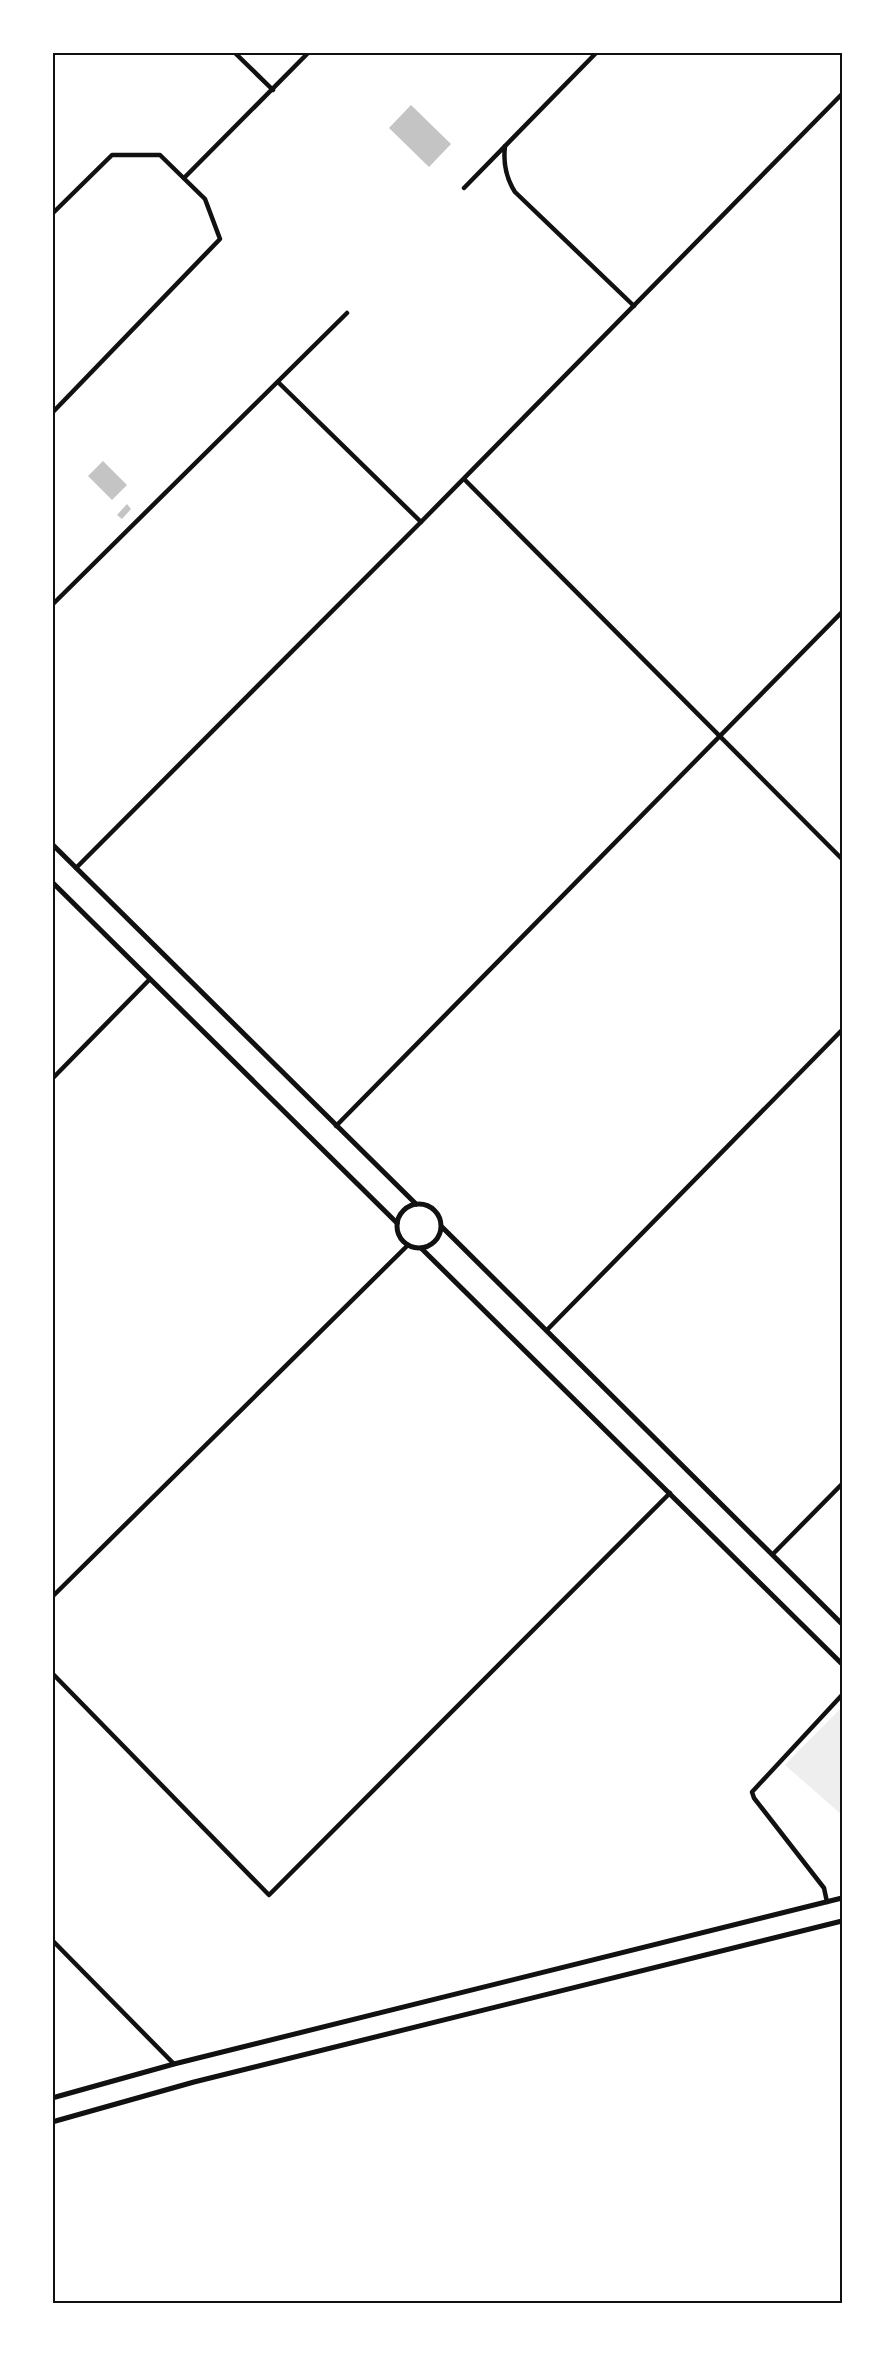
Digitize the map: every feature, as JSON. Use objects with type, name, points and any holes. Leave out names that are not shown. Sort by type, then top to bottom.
[{"type":"street","points":[[234,52],[273,90]]},
{"type":"street","points":[[184,178],[309,52]]},
{"type":"street","points":[[464,188],[597,52]]},
{"type":"street","points":[[76,868],[843,94]]},
{"type":"street","points":[[505,146],[505,170],[515,192],[634,306]]},
{"type":"street","points":[[52,214],[112,155],[160,155],[205,198],[219,239],[52,414]]},
{"type":"street","points":[[52,605],[347,313]]},
{"type":"street","points":[[278,382],[421,522]]},
{"type":"street","points":[[464,479],[843,859]]},
{"type":"street","points":[[336,1126],[843,612]]},
{"type":"street","points":[[52,844],[416,1204],[431,1207],[437,1213],[442,1227],[843,1624]]},
{"type":"street","points":[[52,882],[397,1223]]},
{"type":"street","points":[[52,1078],[150,979]]},
{"type":"street","points":[[548,1330],[843,1030]]},
{"type":"street","points":[[416,1204],[403,1210],[397,1223],[399,1236],[408,1245],[422,1249],[843,1664]]},
{"type":"street","points":[[422,1249],[434,1244],[442,1227]]},
{"type":"street","points":[[52,1597],[408,1245]]},
{"type":"street","points":[[773,1554],[843,1485]]},
{"type":"street","points":[[52,1673],[269,1895],[670,1493]]},
{"type":"street","points":[[827,1902],[824,1888],[752,1792],[843,1695]]},
{"type":"street","points":[[52,2098],[174,2064],[843,1898]]},
{"type":"street","points":[[52,2122],[194,2082],[843,1921]]},
{"type":"street","points":[[52,1940],[174,2064]]},
{"type":"shaded area","points":[[842,1707],[842,1815],[785,1765]]},
{"type":"building","points":[[411,105],[451,144],[429,167],[389,128]]},
{"type":"building","points":[[103,461],[127,485],[112,500],[88,476]]},
{"type":"building","points":[[127,504],[131,509],[122,519],[117,515]]}]
